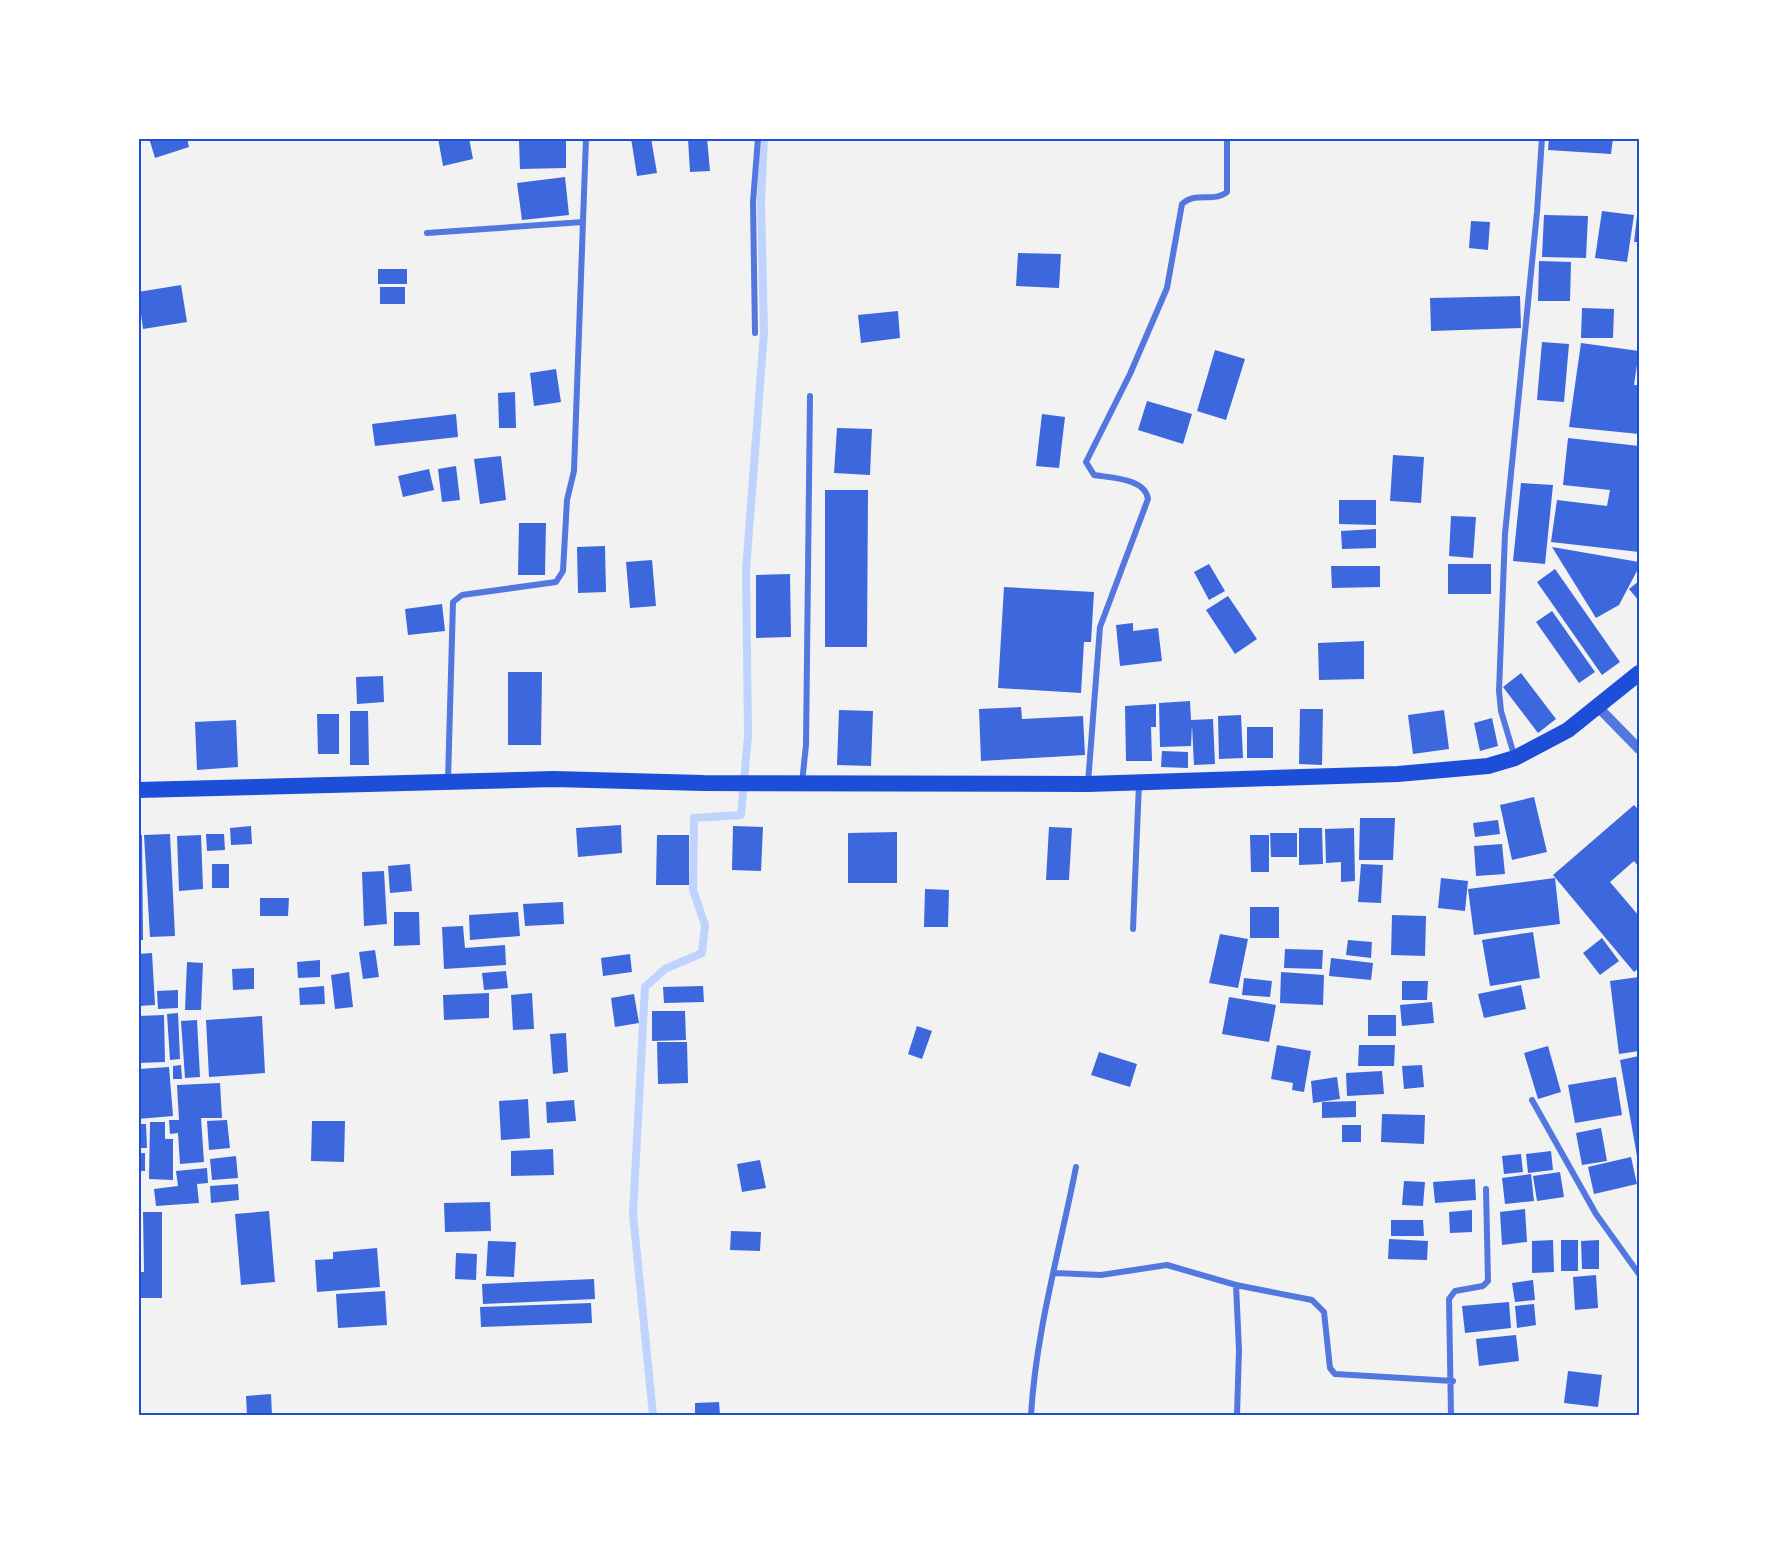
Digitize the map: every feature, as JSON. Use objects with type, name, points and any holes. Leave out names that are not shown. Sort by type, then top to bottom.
[{"type":"highway","points":[[138,790],[448,784],[554,779],[1088,784],[1398,774],[1488,766],[1515,758],[1568,730],[1639,673]]},
{"type":"street","points":[[448,784],[453,602],[462,595],[556,582],[562,576],[567,500],[574,471],[586,138]]},
{"type":"street","points":[[755,333],[753,202],[758,138]]},
{"type":"street","points":[[1088,784],[1100,627],[1148,499],[1147,492],[1140,484],[1094,475],[1086,462],[1130,374],[1167,288],[1182,204],[1192,197],[1221,197],[1227,192],[1227,138]]},
{"type":"street","points":[[1515,758],[1501,711],[1499,691],[1505,534],[1538,212],[1542,138]]},
{"type":"street","points":[[427,233],[583,222]]},
{"type":"street","points":[[802,783],[806,745],[810,396]]},
{"type":"street","points":[[1598,707],[1639,749]]},
{"type":"street","points":[[1133,929],[1139,782]]},
{"type":"street","points":[[1532,1100],[1596,1214],[1639,1274]]},
{"type":"street","points":[[1031,1415],[1042,1324],[1055,1273],[1076,1167]]},
{"type":"street","points":[[1451,1415],[1453,1381],[1449,1299],[1455,1291],[1482,1286],[1488,1281],[1486,1189]]},
{"type":"street","points":[[1055,1273],[1101,1275],[1167,1265],[1236,1285],[1316,1302],[1324,1312],[1330,1368],[1335,1374],[1453,1381]]},
{"type":"street","points":[[1236,1285],[1239,1350],[1236,1415]]},
{"type":"building","points":[[149,138],[187,138],[189,147],[155,158]]},
{"type":"building","points":[[438,138],[469,138],[473,159],[443,166]]},
{"type":"building","points":[[631,138],[651,138],[657,173],[637,176]]},
{"type":"building","points":[[707,138],[710,171],[690,172],[688,139]]},
{"type":"building","points":[[1549,138],[1613,138],[1611,154],[1548,150]]},
{"type":"building","points":[[566,139],[566,168],[520,169],[519,140]]},
{"type":"building","points":[[565,177],[569,215],[522,220],[517,183]]},
{"type":"building","points":[[1602,211],[1634,215],[1627,262],[1595,258]]},
{"type":"building","points":[[1544,215],[1588,216],[1586,258],[1542,257]]},
{"type":"building","points":[[1637,216],[1639,216],[1639,242],[1634,242]]},
{"type":"building","points":[[1471,221],[1490,222],[1488,250],[1469,248]]},
{"type":"building","points":[[1018,253],[1061,254],[1059,288],[1016,286]]},
{"type":"building","points":[[1539,261],[1571,262],[1570,301],[1538,301]]},
{"type":"building","points":[[378,269],[407,269],[407,284],[378,284]]},
{"type":"building","points":[[181,285],[187,322],[143,329],[138,292]]},
{"type":"building","points":[[380,287],[405,287],[405,304],[380,304]]},
{"type":"building","points":[[1520,296],[1521,328],[1431,331],[1430,298]]},
{"type":"building","points":[[1582,308],[1614,309],[1613,338],[1581,338]]},
{"type":"building","points":[[898,311],[900,338],[861,343],[858,315]]},
{"type":"building","points":[[1542,342],[1569,344],[1564,402],[1537,400]]},
{"type":"building","points":[[1581,343],[1639,351],[1634,385],[1639,385],[1639,434],[1569,427]]},
{"type":"building","points":[[1215,350],[1245,359],[1226,420],[1197,411]]},
{"type":"building","points":[[556,369],[561,402],[534,406],[530,373]]},
{"type":"building","points":[[515,392],[516,428],[499,428],[498,393]]},
{"type":"building","points":[[1147,401],[1192,414],[1183,444],[1138,430]]},
{"type":"building","points":[[456,414],[458,437],[375,446],[372,424]]},
{"type":"building","points":[[1042,414],[1065,417],[1059,468],[1036,466]]},
{"type":"building","points":[[837,428],[872,429],[870,475],[834,473]]},
{"type":"building","points":[[1568,438],[1639,446],[1639,552],[1551,542],[1557,500],[1607,506],[1610,490],[1563,485]]},
{"type":"building","points":[[1393,455],[1424,457],[1421,503],[1390,501]]},
{"type":"building","points":[[501,456],[506,500],[480,504],[474,459]]},
{"type":"building","points":[[456,466],[460,500],[442,502],[438,469]]},
{"type":"building","points":[[429,469],[434,490],[403,497],[398,476]]},
{"type":"building","points":[[1521,483],[1553,485],[1545,564],[1513,561]]},
{"type":"building","points":[[825,490],[868,490],[867,647],[825,647]]},
{"type":"building","points":[[1339,500],[1376,500],[1376,525],[1339,524]]},
{"type":"building","points":[[1451,516],[1476,517],[1473,558],[1449,556]]},
{"type":"building","points":[[519,523],[546,523],[545,575],[518,575]]},
{"type":"building","points":[[1376,529],[1376,548],[1342,549],[1341,531]]},
{"type":"building","points":[[605,546],[606,592],[578,593],[577,547]]},
{"type":"building","points":[[1552,547],[1639,562],[1639,567],[1619,605],[1596,618]]},
{"type":"building","points":[[652,560],[656,606],[630,608],[626,562]]},
{"type":"building","points":[[1209,564],[1225,591],[1209,600],[1194,572]]},
{"type":"building","points":[[1448,564],[1491,564],[1491,594],[1448,594]]},
{"type":"building","points":[[1331,566],[1380,566],[1380,587],[1332,588]]},
{"type":"building","points":[[1555,569],[1620,662],[1602,675],[1537,582]]},
{"type":"building","points":[[790,574],[791,637],[756,638],[756,575]]},
{"type":"building","points":[[1639,581],[1639,601],[1629,589]]},
{"type":"building","points":[[1004,587],[1094,592],[1091,642],[1084,642],[1081,693],[998,688]]},
{"type":"building","points":[[1228,596],[1257,639],[1235,654],[1206,610]]},
{"type":"building","points":[[442,604],[445,631],[408,635],[405,609]]},
{"type":"building","points":[[1552,611],[1595,672],[1579,683],[1536,622]]},
{"type":"building","points":[[1133,623],[1133,631],[1158,628],[1162,661],[1120,666],[1116,625]]},
{"type":"building","points":[[1364,641],[1364,679],[1319,680],[1318,643]]},
{"type":"building","points":[[508,672],[542,672],[541,745],[508,745]]},
{"type":"building","points":[[1521,673],[1556,719],[1538,733],[1503,687]]},
{"type":"building","points":[[383,676],[384,702],[357,704],[356,677]]},
{"type":"building","points":[[1190,701],[1191,720],[1213,719],[1215,764],[1194,765],[1192,725],[1191,746],[1160,747],[1159,703]]},
{"type":"building","points":[[1156,704],[1156,727],[1151,727],[1152,761],[1126,761],[1125,706]]},
{"type":"building","points":[[1021,707],[1022,719],[1083,716],[1085,755],[981,761],[979,709]]},
{"type":"building","points":[[1300,709],[1323,709],[1322,765],[1299,764]]},
{"type":"building","points":[[839,710],[873,711],[871,766],[837,765]]},
{"type":"building","points":[[1444,710],[1449,749],[1413,754],[1408,715]]},
{"type":"building","points":[[350,711],[368,711],[369,765],[350,765]]},
{"type":"building","points":[[317,714],[339,714],[339,754],[318,754]]},
{"type":"building","points":[[1241,715],[1243,758],[1219,759],[1218,716]]},
{"type":"building","points":[[1492,718],[1498,746],[1480,751],[1474,723]]},
{"type":"building","points":[[236,720],[238,767],[197,770],[195,722]]},
{"type":"building","points":[[1247,727],[1273,727],[1273,758],[1247,758]]},
{"type":"building","points":[[1162,751],[1188,752],[1188,768],[1161,767]]},
{"type":"building","points":[[1534,797],[1547,852],[1512,860],[1500,805]]},
{"type":"building","points":[[1634,805],[1639,810],[1639,867],[1634,861],[1610,882],[1639,916],[1639,968],[1634,972],[1553,875]]},
{"type":"building","points":[[1360,818],[1395,818],[1393,860],[1359,860]]},
{"type":"building","points":[[1498,820],[1500,834],[1475,837],[1473,823]]},
{"type":"building","points":[[621,825],[622,853],[578,857],[576,828]]},
{"type":"building","points":[[251,826],[252,844],[231,845],[230,828]]},
{"type":"building","points":[[733,826],[763,827],[761,871],[732,870]]},
{"type":"building","points":[[1049,827],[1072,828],[1069,880],[1046,880]]},
{"type":"building","points":[[1299,828],[1322,828],[1323,864],[1299,865]]},
{"type":"building","points":[[1354,828],[1355,881],[1341,882],[1341,862],[1326,863],[1325,829]]},
{"type":"building","points":[[897,832],[897,883],[848,883],[848,833]]},
{"type":"building","points":[[1270,833],[1297,833],[1297,857],[1271,857]]},
{"type":"building","points":[[170,834],[175,936],[150,937],[144,835]]},
{"type":"building","points":[[206,834],[224,834],[225,850],[207,851]]},
{"type":"building","points":[[138,835],[142,835],[143,940],[138,940]]},
{"type":"building","points":[[201,835],[203,889],[179,891],[177,836]]},
{"type":"building","points":[[657,835],[689,835],[689,885],[656,885]]},
{"type":"building","points":[[1250,835],[1269,835],[1269,872],[1251,872]]},
{"type":"building","points":[[1502,844],[1505,874],[1476,876],[1474,846]]},
{"type":"building","points":[[212,864],[229,864],[229,888],[212,888]]},
{"type":"building","points":[[410,864],[412,891],[390,893],[388,866]]},
{"type":"building","points":[[1361,864],[1383,865],[1381,903],[1358,902]]},
{"type":"building","points":[[384,871],[387,924],[364,926],[362,872]]},
{"type":"building","points":[[1441,878],[1468,881],[1465,911],[1438,908]]},
{"type":"building","points":[[1555,878],[1560,924],[1474,935],[1468,889]]},
{"type":"building","points":[[925,889],[949,890],[948,927],[924,927]]},
{"type":"building","points":[[260,898],[289,898],[288,916],[260,916]]},
{"type":"building","points":[[563,902],[564,924],[525,926],[523,904]]},
{"type":"building","points":[[1250,907],[1279,907],[1279,938],[1250,938]]},
{"type":"building","points":[[394,912],[419,912],[420,945],[394,946]]},
{"type":"building","points":[[518,912],[520,936],[470,940],[469,915]]},
{"type":"building","points":[[1392,915],[1426,916],[1425,956],[1391,955]]},
{"type":"building","points":[[463,926],[465,948],[505,945],[506,965],[444,969],[442,927]]},
{"type":"building","points":[[1533,932],[1540,978],[1490,986],[1482,940]]},
{"type":"building","points":[[1220,934],[1248,939],[1238,988],[1209,983]]},
{"type":"building","points":[[1602,938],[1619,961],[1600,975],[1583,953]]},
{"type":"building","points":[[1348,940],[1372,942],[1371,958],[1346,955]]},
{"type":"building","points":[[1285,949],[1323,950],[1322,969],[1284,968]]},
{"type":"building","points":[[375,950],[379,977],[363,979],[359,952]]},
{"type":"building","points":[[152,953],[155,1005],[138,1006],[138,954]]},
{"type":"building","points":[[630,954],[632,972],[603,976],[601,958]]},
{"type":"building","points":[[1331,958],[1373,963],[1371,980],[1329,976]]},
{"type":"building","points":[[320,960],[320,977],[298,978],[297,962]]},
{"type":"building","points":[[187,962],[203,963],[201,1010],[185,1010]]},
{"type":"building","points":[[254,968],[254,989],[233,990],[232,969]]},
{"type":"building","points":[[506,971],[508,988],[484,990],[482,973]]},
{"type":"building","points":[[349,972],[353,1007],[335,1009],[331,975]]},
{"type":"building","points":[[1281,972],[1324,975],[1323,1005],[1280,1003]]},
{"type":"building","points":[[1639,977],[1639,1051],[1619,1054],[1610,981]]},
{"type":"building","points":[[1244,978],[1272,981],[1270,997],[1242,995]]},
{"type":"building","points":[[1402,981],[1428,981],[1427,1000],[1402,1000]]},
{"type":"building","points":[[1521,985],[1526,1009],[1484,1018],[1478,994]]},
{"type":"building","points":[[324,986],[325,1004],[300,1005],[299,988]]},
{"type":"building","points":[[703,986],[704,1002],[664,1003],[663,987]]},
{"type":"building","points":[[178,990],[178,1008],[158,1009],[157,991]]},
{"type":"building","points":[[489,993],[489,1018],[444,1020],[443,995]]},
{"type":"building","points":[[532,993],[534,1029],[513,1030],[511,995]]},
{"type":"building","points":[[634,994],[639,1023],[615,1027],[611,998]]},
{"type":"building","points":[[1229,997],[1276,1005],[1269,1042],[1222,1034]]},
{"type":"building","points":[[1432,1002],[1434,1023],[1402,1026],[1400,1005]]},
{"type":"building","points":[[652,1011],[685,1011],[686,1040],[652,1041]]},
{"type":"building","points":[[178,1013],[180,1059],[170,1060],[167,1014]]},
{"type":"building","points":[[164,1015],[165,1062],[138,1063],[138,1016]]},
{"type":"building","points":[[1368,1015],[1396,1015],[1396,1036],[1368,1036]]},
{"type":"building","points":[[262,1016],[265,1073],[209,1077],[206,1020]]},
{"type":"building","points":[[197,1020],[200,1077],[185,1078],[181,1021]]},
{"type":"building","points":[[917,1026],[932,1031],[922,1059],[908,1054]]},
{"type":"building","points":[[566,1033],[568,1072],[553,1074],[550,1034]]},
{"type":"building","points":[[657,1042],[687,1042],[688,1083],[658,1084]]},
{"type":"building","points":[[1277,1045],[1311,1051],[1304,1092],[1292,1090],[1293,1083],[1271,1079]]},
{"type":"building","points":[[1359,1045],[1395,1045],[1394,1066],[1358,1066]]},
{"type":"building","points":[[1548,1046],[1561,1092],[1538,1099],[1524,1053]]},
{"type":"building","points":[[1099,1052],[1137,1064],[1130,1087],[1091,1075]]},
{"type":"building","points":[[1639,1056],[1639,1162],[1638,1162],[1620,1060]]},
{"type":"building","points":[[181,1065],[182,1079],[173,1079],[173,1066]]},
{"type":"building","points":[[1422,1065],[1424,1087],[1404,1089],[1402,1066]]},
{"type":"building","points":[[169,1067],[173,1116],[138,1119],[138,1069]]},
{"type":"building","points":[[1382,1071],[1384,1094],[1347,1096],[1346,1073]]},
{"type":"building","points":[[1337,1077],[1340,1099],[1313,1103],[1311,1081]]},
{"type":"building","points":[[1616,1077],[1622,1115],[1575,1123],[1568,1085]]},
{"type":"building","points":[[220,1083],[222,1118],[201,1118],[204,1162],[180,1164],[178,1133],[170,1134],[169,1120],[179,1120],[177,1085]]},
{"type":"building","points":[[528,1099],[530,1138],[501,1140],[499,1101]]},
{"type":"building","points":[[574,1100],[576,1121],[547,1123],[546,1102]]},
{"type":"building","points":[[1356,1101],[1356,1117],[1322,1118],[1322,1102]]},
{"type":"building","points":[[1382,1114],[1425,1115],[1424,1144],[1381,1142]]},
{"type":"building","points":[[227,1120],[230,1148],[209,1150],[207,1121]]},
{"type":"building","points":[[312,1121],[345,1121],[344,1162],[311,1161]]},
{"type":"building","points":[[150,1122],[165,1122],[165,1139],[173,1139],[173,1180],[149,1179]]},
{"type":"building","points":[[138,1124],[146,1124],[147,1148],[138,1148]]},
{"type":"building","points":[[1342,1125],[1361,1125],[1361,1142],[1342,1142]]},
{"type":"building","points":[[1601,1128],[1607,1161],[1582,1165],[1576,1133]]},
{"type":"building","points":[[553,1149],[554,1175],[511,1176],[511,1151]]},
{"type":"building","points":[[1551,1151],[1553,1170],[1528,1173],[1526,1154]]},
{"type":"building","points":[[138,1153],[145,1153],[145,1171],[138,1171]]},
{"type":"building","points":[[1521,1154],[1523,1172],[1504,1174],[1502,1156]]},
{"type":"building","points":[[236,1156],[238,1178],[212,1180],[210,1159]]},
{"type":"building","points":[[1631,1157],[1637,1184],[1594,1194],[1588,1167]]},
{"type":"building","points":[[760,1160],[766,1188],[742,1192],[737,1164]]},
{"type":"building","points":[[207,1168],[208,1183],[197,1184],[199,1203],[156,1206],[154,1189],[178,1186],[176,1171]]},
{"type":"building","points":[[1560,1172],[1564,1197],[1537,1201],[1533,1176]]},
{"type":"building","points":[[1531,1174],[1534,1201],[1505,1204],[1502,1178]]},
{"type":"building","points":[[1475,1179],[1476,1200],[1435,1203],[1433,1182]]},
{"type":"building","points":[[1404,1181],[1425,1182],[1423,1206],[1402,1205]]},
{"type":"building","points":[[238,1184],[239,1200],[211,1203],[210,1186]]},
{"type":"building","points":[[490,1202],[491,1231],[445,1232],[444,1203]]},
{"type":"building","points":[[1525,1209],[1527,1242],[1502,1245],[1500,1212]]},
{"type":"building","points":[[1472,1210],[1472,1232],[1450,1233],[1449,1212]]},
{"type":"building","points":[[269,1211],[275,1282],[241,1285],[235,1214]]},
{"type":"building","points":[[143,1212],[162,1212],[162,1298],[138,1298],[138,1272],[144,1272]]},
{"type":"building","points":[[1391,1220],[1423,1220],[1424,1236],[1391,1236]]},
{"type":"building","points":[[731,1231],[761,1232],[760,1251],[730,1250]]},
{"type":"building","points":[[1389,1239],[1428,1241],[1427,1260],[1388,1259]]},
{"type":"building","points":[[1553,1240],[1554,1272],[1532,1273],[1532,1241]]},
{"type":"building","points":[[1561,1240],[1578,1240],[1578,1271],[1561,1271]]},
{"type":"building","points":[[1599,1240],[1599,1269],[1582,1269],[1581,1241]]},
{"type":"building","points":[[488,1241],[516,1242],[514,1277],[486,1276]]},
{"type":"building","points":[[377,1248],[380,1287],[317,1292],[315,1260],[333,1259],[333,1252]]},
{"type":"building","points":[[456,1253],[477,1254],[476,1280],[455,1279]]},
{"type":"building","points":[[1596,1275],[1598,1308],[1575,1310],[1573,1277]]},
{"type":"building","points":[[594,1279],[595,1299],[483,1304],[482,1284]]},
{"type":"building","points":[[1533,1280],[1535,1300],[1515,1302],[1512,1283]]},
{"type":"building","points":[[385,1291],[387,1325],[338,1328],[336,1294]]},
{"type":"building","points":[[1509,1302],[1511,1328],[1465,1333],[1462,1306]]},
{"type":"building","points":[[591,1303],[592,1323],[481,1327],[480,1307]]},
{"type":"building","points":[[1534,1304],[1536,1325],[1517,1328],[1515,1306]]},
{"type":"building","points":[[1516,1335],[1519,1361],[1479,1366],[1476,1339]]},
{"type":"building","points":[[1568,1371],[1602,1375],[1598,1407],[1564,1403]]},
{"type":"building","points":[[271,1394],[272,1415],[247,1415],[246,1396]]},
{"type":"building","points":[[719,1402],[720,1415],[695,1415],[695,1403]]},
{"type":"waterway","points":[[653,1415],[633,1214],[645,987],[665,969],[702,953],[705,925],[693,890],[694,818],[741,815],[748,736],[746,570],[764,333],[761,200],[764,138]]}]
